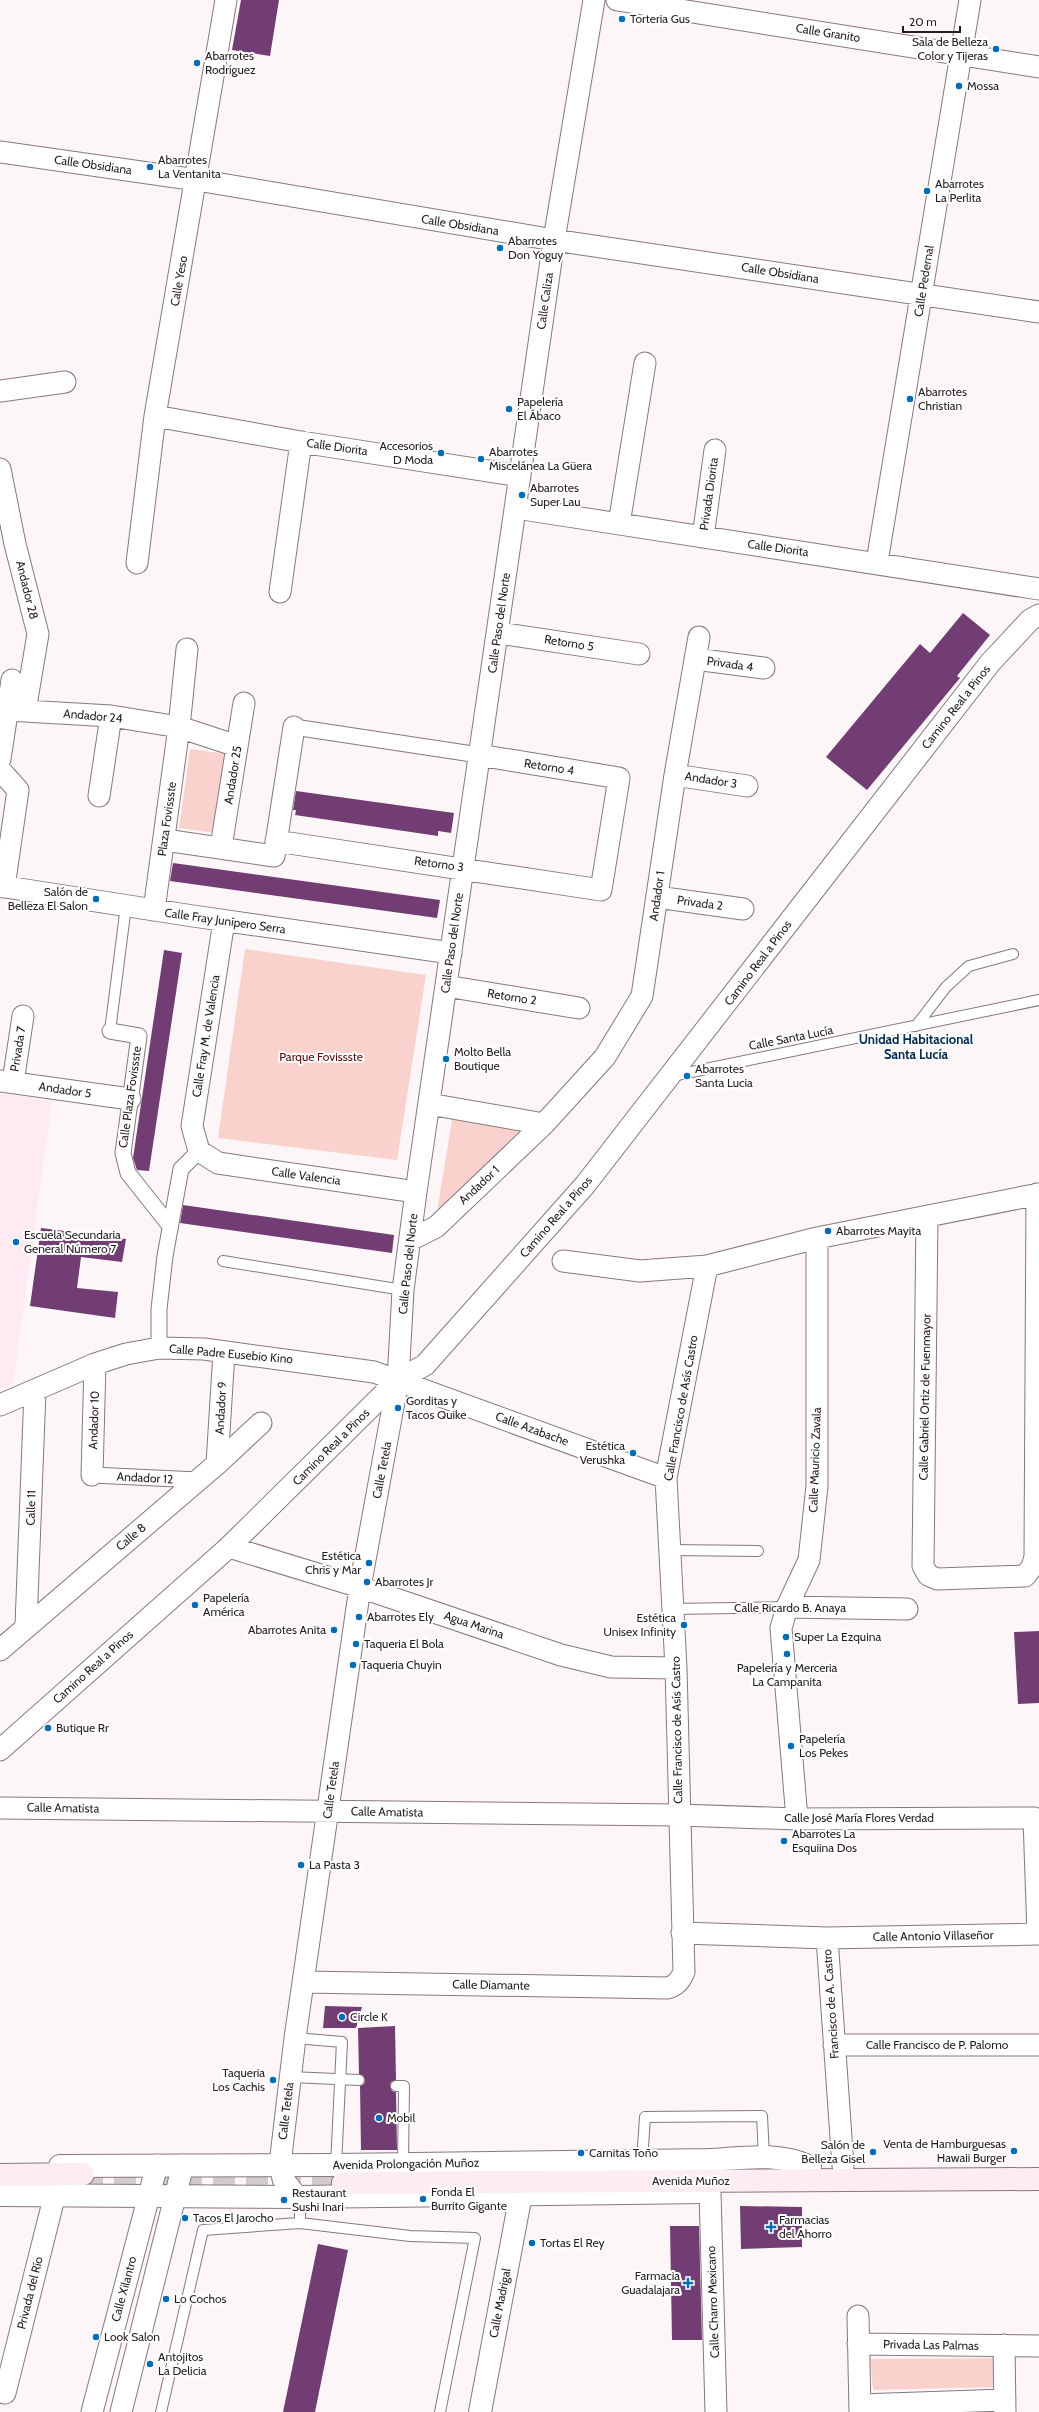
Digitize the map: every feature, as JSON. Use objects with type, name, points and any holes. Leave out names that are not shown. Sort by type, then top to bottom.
[{"type":"main road","name":"Avenida Muñoz","points":[[810,2174],[843,2166],[1039,2164]]},
{"type":"main road","name":"Avenida Muñoz","points":[[341,2174],[810,2174],[1039,2179]]},
{"type":"main road","points":[[0,2175],[82,2179],[0,2185]]},
{"type":"street","name":"Calle Yeso","points":[[137,563],[155,416],[197,180],[226,0]]},
{"type":"street","name":"Calle Caliza","points":[[516,508],[554,240],[594,0]]},
{"type":"street","name":"Calle Granito","points":[[616,0],[1039,67]]},
{"type":"street","name":"Calle Pedernal","points":[[877,562],[970,0]]},
{"type":"street","name":"Calle Obsidiana","points":[[0,152],[197,180],[554,240],[752,268],[922,296],[1039,312]]},
{"type":"street","points":[[619,524],[645,363]]},
{"type":"street","points":[[0,391],[65,382]]},
{"type":"street","name":"Calle Diorita","points":[[155,416],[301,442],[520,476]]},
{"type":"street","points":[[280,592],[301,442]]},
{"type":"street","name":"Privada Diorita","points":[[703,537],[716,450]]},
{"type":"street","name":"Andador 28","points":[[0,469],[15,544],[38,634],[9,718],[0,759]]},
{"type":"street","name":"Calle Diorita","points":[[516,508],[877,562],[1039,589]]},
{"type":"street","name":"Calle Paso del Norte","points":[[398,1380],[404,1290],[416,1192],[516,508]]},
{"type":"street","name":"Camino Real a Pinos","points":[[0,1750],[229,1547],[398,1380],[425,1365],[585,1185],[672,1076],[872,814],[990,663],[1030,620],[1039,614]]},
{"type":"street","name":"Retorno 5","points":[[498,633],[639,654]]},
{"type":"street","name":"Andador 1","points":[[410,1240],[436,1227],[544,1124],[605,1056],[642,996],[658,898],[675,775],[699,637]]},
{"type":"street","name":"Plaza Fovissste","points":[[154,910],[165,840],[187,649]]},
{"type":"street","name":"Privada 4","points":[[695,659],[764,668]]},
{"type":"street","name":"Andador 28","points":[[9,718],[12,680]]},
{"type":"street","name":"Andador 25","points":[[221,847],[244,703]]},
{"type":"street","points":[[99,796],[111,716]]},
{"type":"street","name":"Andador 24","points":[[9,718],[111,716],[179,727],[238,746]]},
{"type":"street","points":[[165,840],[221,847],[274,856],[294,726],[479,755]]},
{"type":"street","name":"Retorno 4","points":[[479,755],[619,778],[602,890]]},
{"type":"street","points":[[0,770],[18,790],[2,886]]},
{"type":"street","name":"Andador 3","points":[[675,775],[747,786]]},
{"type":"street","name":"Retorno 3","points":[[276,841],[602,890]]},
{"type":"street","name":"Calle Fray Junípero Serra","points":[[2,886],[224,921],[451,953]]},
{"type":"street","name":"Privada 2","points":[[658,898],[743,909]]},
{"type":"street","name":"Calle Fray M. de Valencia","points":[[199,1151],[192,1126],[224,921]]},
{"type":"street","name":"Retorno 2","points":[[446,986],[579,1008]]},
{"type":"street","name":"Privada 7","points":[[7,1082],[23,1016]]},
{"type":"street","name":"Calle Plaza Fovissste","points":[[110,1031],[138,1036],[122,1153],[128,1173],[170,1226]]},
{"type":"street","name":"Andador 5","points":[[7,1082],[130,1098]]},
{"type":"street","points":[[429,1104],[544,1124]]},
{"type":"street","points":[[159,1348],[158,1309],[170,1226],[181,1169],[199,1151]]},
{"type":"street","name":"Calle Valencia","points":[[199,1151],[218,1163],[416,1192]]},
{"type":"street","points":[[563,1261],[640,1271],[707,1266],[817,1238],[1038,1194]]},
{"type":"street","name":"Calle Gabriel Ortiz de Fuenmayor","points":[[927,1217],[923,1566],[928,1575],[937,1579],[1024,1576],[1032,1567],[1035,1557],[1038,1194]]},
{"type":"street","name":"Calle Mauricio Zavala","points":[[797,1819],[781,1628],[787,1607],[810,1560],[817,1486],[817,1238]]},
{"type":"street","name":"Calle Francisco de Asís Castro","points":[[676,1984],[684,1972],[676,1668],[666,1478],[707,1266]]},
{"type":"street","name":"Calle Padre Eusebio Kino","points":[[0,1405],[96,1364],[126,1354],[159,1348],[179,1348],[224,1352],[374,1372],[398,1380]]},
{"type":"street","name":"Andador 9","points":[[217,1464],[224,1352]]},
{"type":"street","name":"Andador 10","points":[[92,1475],[96,1364]]},
{"type":"street","name":"Calle Azabache","points":[[398,1380],[666,1478]]},
{"type":"street","name":"Calle Tetela","points":[[298,2197],[283,2179],[280,2164],[290,2077],[360,1586],[398,1380]]},
{"type":"street","name":"Calle 11","points":[[26,1625],[35,1391]]},
{"type":"street","name":"Calle 8","points":[[0,1650],[26,1625],[217,1464],[261,1423]]},
{"type":"street","name":"Andador 12","points":[[92,1475],[198,1480]]},
{"type":"street","name":"Agua Marina","points":[[229,1547],[360,1586],[561,1655],[612,1666],[676,1668]]},
{"type":"street","name":"Calle Ricardo B. Anaya","points":[[787,1607],[907,1609]]},
{"type":"street","name":"Calle Amatista","points":[[0,1808],[679,1814]]},
{"type":"street","name":"Calle José María Flores Verdad","points":[[679,1814],[797,1819],[1036,1818]]},
{"type":"street","points":[[1036,1818],[1038,1934]]},
{"type":"street","name":"Francisco de A. Castro","points":[[682,1933],[827,1938],[843,2166]]},
{"type":"street","name":"Calle Antonio Villaseñor","points":[[827,1938],[1038,1934]]},
{"type":"street","name":"Calle Diamante","points":[[304,1982],[667,1988],[676,1984]]},
{"type":"street","name":"Calle Francisco de P. Palomo","points":[[834,2045],[1039,2045]]},
{"type":"street","name":"Avenida Prolongación Muñoz","points":[[0,2166],[280,2164],[341,2174],[402,2164],[642,2161],[764,2157],[795,2159],[810,2174]]},
{"type":"street","name":"Calle Xilantro","points":[[92,2412],[157,2165]]},
{"type":"street","points":[[121,2412],[183,2165]]},
{"type":"street","points":[[0,2194],[298,2197],[710,2192],[769,2190],[795,2187],[810,2174]]},
{"type":"street","name":"Calle Charro Mexicano","points":[[710,2192],[716,2412]]},
{"type":"street","name":"Privada del Río","points":[[5,2393],[55,2194]]},
{"type":"street","name":"Calle Madrigal","points":[[480,2412],[521,2194]]},
{"type":"street","points":[[858,2316],[860,2408],[1005,2406],[1004,2345]]},
{"type":"street","name":"Privada Las Palmas","points":[[858,2344],[1039,2346]]},
{"type":"lane","name":"Calle Plaza Fovissste","points":[[110,1031],[126,906]]},
{"type":"lane","points":[[916,1026],[946,987],[969,966],[1013,954]]},
{"type":"lane","name":"Calle Santa Lucía","points":[[672,1076],[1039,1000]]},
{"type":"lane","points":[[223,1261],[404,1290]]},
{"type":"lane","points":[[670,1550],[758,1552]]},
{"type":"lane","name":"Calle Ricardo B. Anaya","points":[[673,1609],[787,1607]]},
{"type":"lane","points":[[295,2038],[342,2042],[340,2079],[341,2174]]},
{"type":"lane","points":[[290,2077],[359,2080]]},
{"type":"lane","points":[[396,2086],[404,2086],[402,2164]]},
{"type":"lane","points":[[642,2161],[645,2117],[762,2116],[764,2157]]},
{"type":"lane","points":[[298,2197],[300,2205],[300,2223]]},
{"type":"lane","points":[[161,2412],[203,2230],[300,2223],[410,2236],[475,2238],[440,2412]]},
{"type":"shaded area","name":"Escuela Secundaria General Número 7","points":[[0,1093],[52,1101],[13,1384],[0,1389]]},
{"type":"green space","points":[[190,749],[227,754],[215,833],[179,828]]},
{"type":"green space","name":"Parque Fovissste","points":[[245,949],[426,975],[397,1160],[218,1138]]},
{"type":"green space","points":[[453,1114],[532,1127],[436,1218]]},
{"type":"green space","points":[[997,2358],[998,2387],[873,2390],[870,2359]]},
{"type":"building","points":[[241,0],[279,0],[270,56],[232,50]]},
{"type":"building","points":[[963,613],[990,635],[957,676],[960,678],[867,790],[826,757],[920,644],[930,653]]},
{"type":"building","points":[[296,791],[454,813],[451,833],[438,831],[438,836],[295,815],[296,810],[293,810]]},
{"type":"building","points":[[173,863],[440,900],[437,918],[170,881]]},
{"type":"building","points":[[164,950],[182,953],[149,1171],[137,1170],[133,1158]]},
{"type":"building","points":[[183,1205],[394,1235],[392,1253],[180,1223]]},
{"type":"building","points":[[41,1228],[126,1239],[122,1262],[81,1257],[77,1288],[118,1292],[115,1318],[30,1306]]},
{"type":"building","points":[[1039,1631],[1039,1703],[1018,1704],[1014,1632]]},
{"type":"building","name":"Circle K","points":[[325,2006],[362,2007],[356,2028],[323,2028]]},
{"type":"building","name":"Mobil","points":[[395,2026],[396,2080],[391,2082],[390,2086],[392,2091],[396,2092],[397,2150],[361,2150],[360,2086],[364,2084],[365,2080],[359,2074],[358,2028]]},
{"type":"building","name":"Farmacias del Ahorro","points":[[740,2206],[802,2207],[802,2247],[741,2249]]},
{"type":"building","name":"Farmacia Guadalajara","points":[[670,2226],[699,2226],[702,2340],[672,2340]]},
{"type":"building","points":[[318,2244],[348,2250],[315,2412],[283,2412]]},
{"type":"tunnel","points":[[81,2184],[343,2183]]},
{"type":"place","name":"Torteria Gus","points":[[622,19]]},
{"type":"place","name":"Sala de Belleza Color y Tijeras","points":[[996,49]]},
{"type":"place","name":"Abarrotes Rodríguez","points":[[197,63]]},
{"type":"place","name":"Mossa","points":[[959,86]]},
{"type":"place","name":"Abarrotes La Ventanita","points":[[150,167]]},
{"type":"place","name":"Abarrotes La Perlita","points":[[927,191]]},
{"type":"place","name":"Abarrotes Don Yoguy","points":[[500,248]]},
{"type":"place","name":"Abarrotes Christian","points":[[910,399]]},
{"type":"place","name":"Papelería El Ábaco","points":[[509,409]]},
{"type":"place","name":"Accesorios D Moda","points":[[441,453]]},
{"type":"place","name":"Abarrotes Miscelánea La Güera","points":[[481,459]]},
{"type":"place","name":"Abarrotes Super Lau","points":[[522,495]]},
{"type":"place","name":"Salón de Belleza El Salon","points":[[96,899]]},
{"type":"place","name":"Molto Bella Boutique","points":[[446,1059]]},
{"type":"place","name":"Abarrotes Santa Lucia","points":[[687,1076]]},
{"type":"place","name":"Abarrotes Mayita","points":[[828,1231]]},
{"type":"place","name":"Escuela Secundaria General Número 7","points":[[16,1242]]},
{"type":"place","name":"Gorditas y Tacos Quike","points":[[398,1408]]},
{"type":"place","name":"Estética Verushka","points":[[633,1453]]},
{"type":"place","name":"Estética Chris y Mar","points":[[369,1563]]},
{"type":"place","name":"Abarrotes Jr","points":[[367,1582]]},
{"type":"place","name":"Papelería América","points":[[195,1605]]},
{"type":"place","name":"Abarrotes Ely","points":[[359,1617]]},
{"type":"place","name":"Estética Unisex Infinity","points":[[684,1625]]},
{"type":"place","name":"Abarrotes Anita","points":[[334,1630]]},
{"type":"place","name":"Super La Ezquina","points":[[786,1637]]},
{"type":"place","name":"Taqueria El Bola","points":[[356,1644]]},
{"type":"place","name":"Papelería y Merceria La Campanita","points":[[787,1654]]},
{"type":"place","name":"Taqueria Chuyin","points":[[353,1665]]},
{"type":"place","name":"Butique Rr","points":[[48,1728]]},
{"type":"place","name":"Papelería Los Pekes","points":[[791,1746]]},
{"type":"place","name":"Abarrotes La Esquiina Dos","points":[[784,1841]]},
{"type":"place","name":"La Pasta 3","points":[[301,1865]]},
{"type":"place","name":"Circle K","points":[[342,2017]]},
{"type":"place","name":"Taqueria Los Cachis","points":[[273,2080]]},
{"type":"place","name":"Mobil","points":[[379,2118]]},
{"type":"place","name":"Venta de Hamburguesas Hawaii Burger","points":[[1014,2151]]},
{"type":"place","name":"Salón de Belleza Gisel","points":[[873,2152]]},
{"type":"place","name":"Carnitas Toño","points":[[581,2153]]},
{"type":"place","name":"Fonda El Burrito Gigante","points":[[423,2199]]},
{"type":"place","name":"Restaurant Sushi Inari","points":[[284,2200]]},
{"type":"place","name":"Tacos El Jarocho","points":[[185,2218]]},
{"type":"place","name":"Farmacias del Ahorro","points":[[771,2227]]},
{"type":"place","name":"Tortas El Rey","points":[[532,2243]]},
{"type":"place","name":"Farmacia Guadalajara","points":[[688,2283]]},
{"type":"place","name":"Lo Cochos","points":[[166,2299]]},
{"type":"place","name":"Look Salon","points":[[96,2337]]},
{"type":"place","name":"Antojitos La Delicia","points":[[150,2364]]},
{"type":"district","name":"Unidad Habitacional Santa Lucía","points":[[916,1046]]}]
